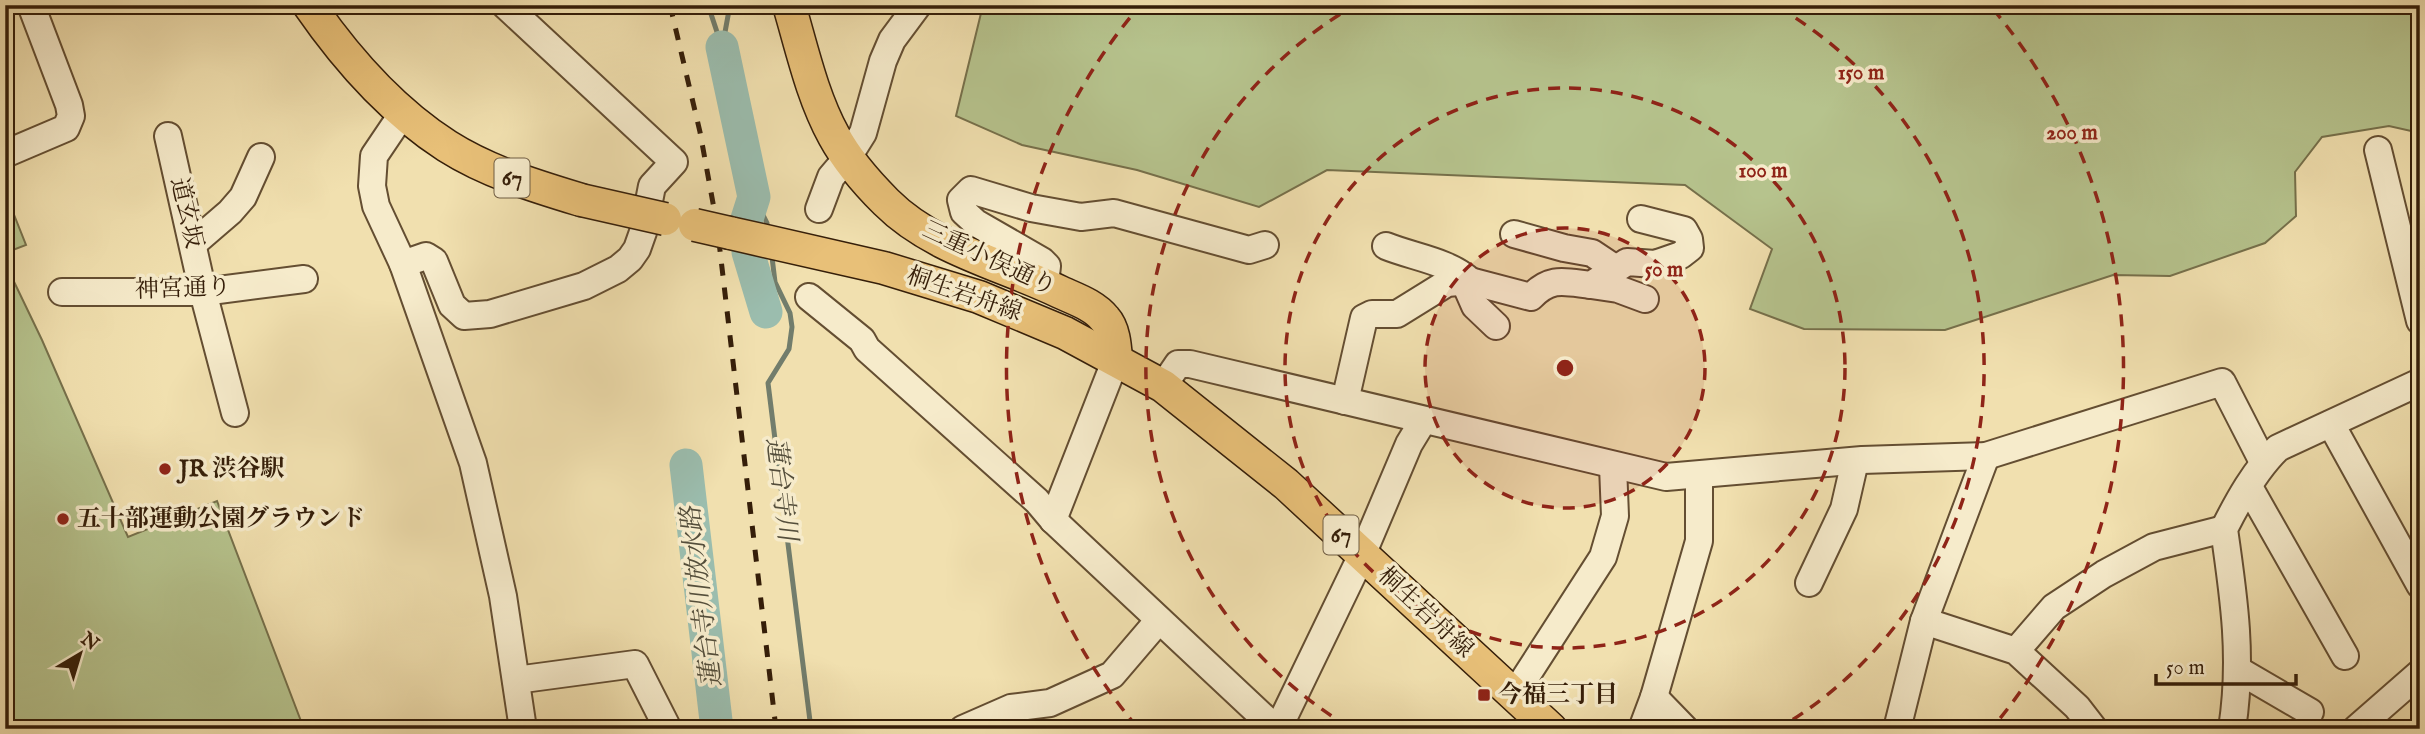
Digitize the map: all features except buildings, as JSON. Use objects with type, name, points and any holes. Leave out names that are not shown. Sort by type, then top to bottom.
[{"type":"main road","name":"三重小俣通り","points":[[789,5],[810,77],[834,136],[866,181],[888,204],[924,232],[1089,306],[1107,320],[1115,345],[1116,359]]},
{"type":"main road","name":"桐生岩舟線","points":[[318,9],[368,81],[403,113],[447,146],[510,177],[581,200],[884,268],[955,289],[1024,315],[1116,359],[1163,386],[1286,484],[1551,729]]},
{"type":"street","points":[[5,154],[66,128],[71,117],[69,105],[31,5]]},
{"type":"street","points":[[403,264],[426,256],[434,261],[452,305],[464,316],[490,314],[584,286],[618,269],[630,259],[643,232],[652,186],[674,162],[505,5]]},
{"type":"street","points":[[819,209],[831,177],[848,158],[863,133],[883,61],[892,40],[918,5]]},
{"type":"street","points":[[403,113],[374,156],[372,186],[376,206],[403,264],[473,463],[499,577],[523,729]]},
{"type":"street","name":"道玄坂","points":[[168,136],[203,292],[235,413]]},
{"type":"street","points":[[2378,150],[2420,321]]},
{"type":"street","points":[[194,243],[243,197],[261,157]]},
{"type":"street","points":[[1045,284],[1047,266],[1042,261],[976,223],[964,212],[961,200],[971,190],[1031,208],[1081,217],[1114,213],[1249,250],[1265,245]]},
{"type":"street","points":[[1591,285],[1627,261],[1655,264],[1682,255],[1690,248],[1684,230],[1641,219]]},
{"type":"street","points":[[1514,234],[1592,253],[1616,269]]},
{"type":"street","points":[[1385,246],[1458,270],[1467,281],[1475,306],[1496,326]]},
{"type":"street","name":"神宮通り","points":[[62,292],[203,292],[304,279]]},
{"type":"street","points":[[1345,401],[1364,318],[1372,314],[1397,314],[1447,283],[1467,281],[1531,298],[1541,287],[1556,281],[1618,289],[1645,299]]},
{"type":"street","points":[[809,297],[862,340],[867,349],[1037,502],[1277,729],[1362,555],[1409,444],[1423,421]]},
{"type":"street","points":[[1053,520],[1116,359]]},
{"type":"street","points":[[1163,386],[1178,364],[1190,364],[1666,477],[1855,461],[1986,456],[2222,382],[2263,462]]},
{"type":"street","points":[[2232,729],[2238,670],[2234,590],[2224,529],[2263,462],[2278,449],[2420,382]]},
{"type":"street","points":[[2331,424],[2420,585]]},
{"type":"street","points":[[1897,729],[1924,621],[1986,456]]},
{"type":"street","points":[[1809,583],[1844,509],[1855,461]]},
{"type":"street","points":[[1514,695],[1603,557],[1615,516],[1613,466]]},
{"type":"street","points":[[1642,729],[1654,697],[1699,541],[1699,475]]},
{"type":"street","points":[[2249,487],[2346,656]]},
{"type":"street","points":[[2016,651],[2054,607],[2104,574],[2154,547],[2224,529]]},
{"type":"street","points":[[963,729],[1011,708],[1050,703],[1112,675],[1159,620]]},
{"type":"street","points":[[1924,621],[2016,651],[2077,707],[2094,729]]},
{"type":"street","points":[[516,680],[635,664],[668,729]]},
{"type":"street","points":[[2238,670],[2310,712]]},
{"type":"street","points":[[2356,729],[2420,673]]},
{"type":"street","points":[[1654,697],[1685,729]]},
{"type":"green space","points":[[983,5],[2420,5],[2420,133],[2389,126],[2322,137],[2295,172],[2296,216],[2265,243],[2170,276],[2113,275],[1945,330],[1804,329],[1750,309],[1772,249],[1685,185],[1327,170],[1259,207],[1137,170],[1022,145],[956,116]]},
{"type":"green space","points":[[5,192],[26,245],[5,253]]},
{"type":"green space","name":"五十部運動公園グラウンド","points":[[5,263],[42,340],[128,537],[217,501],[304,729],[5,729]]},
{"type":"waterway","points":[[708,5],[722,47]]},
{"type":"waterway","name":"蓮台寺川","points":[[723,43],[730,5]]},
{"type":"waterway","name":"蓮台寺川","points":[[722,47],[754,197],[747,219]]},
{"type":"waterway","name":"蓮台寺川","points":[[754,197],[767,223]]},
{"type":"waterway","name":"蓮台寺川","points":[[748,252],[766,312]]},
{"type":"waterway","name":"蓮台寺川","points":[[772,257],[775,282],[790,313],[792,327],[789,349],[768,383],[811,729]]},
{"type":"waterway","name":"蓮台寺川放水路","points":[[686,465],[717,729]]},
{"type":"railway","points":[[670,5],[700,132],[717,225],[776,729]]},
{"type":"place","name":"JR 渋谷駅","points":[[165,469]]},
{"type":"place","name":"五十部運動公園グラウンド","points":[[63,519]]},
{"type":"place","name":"今福三丁目","points":[[1484,695]]}]
